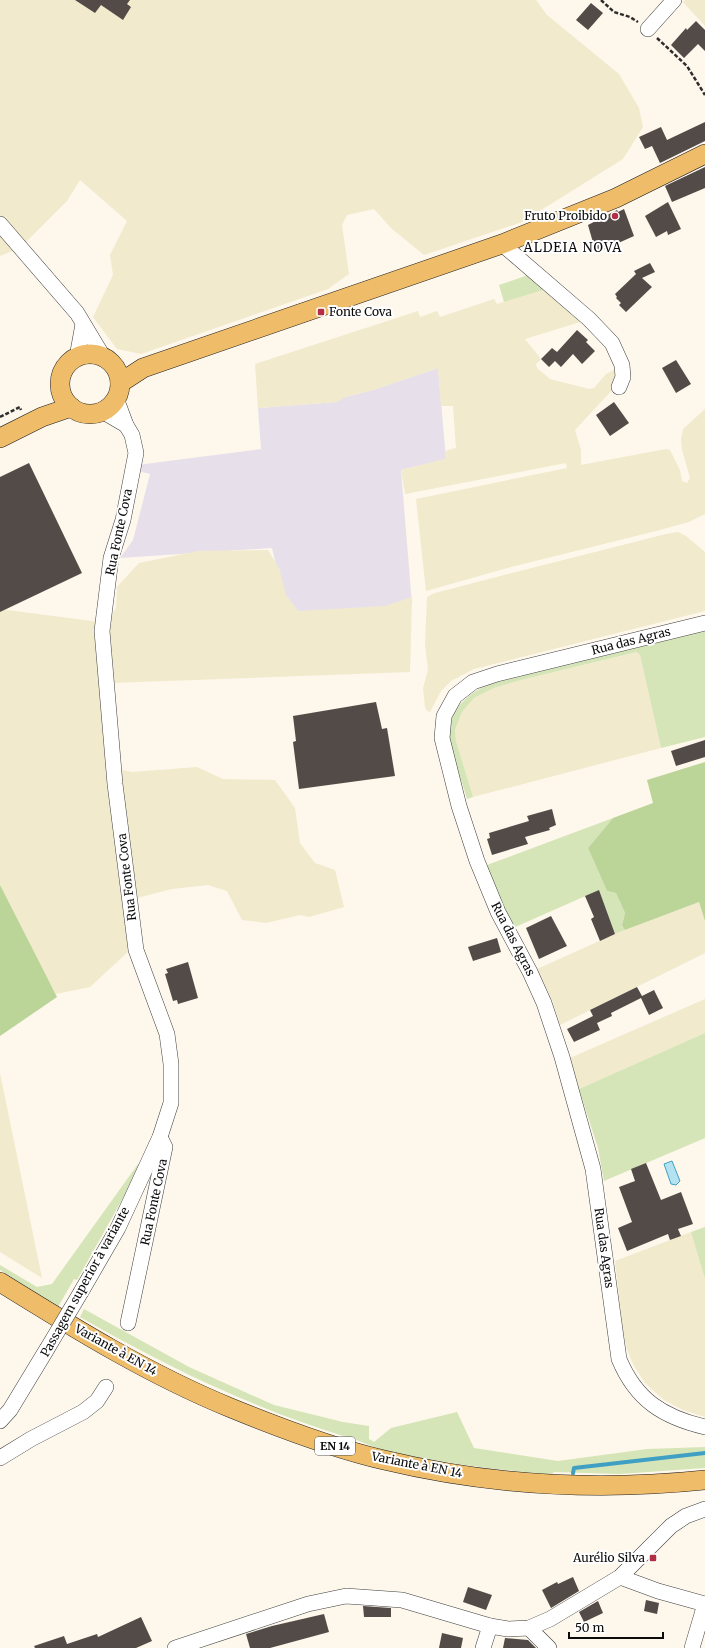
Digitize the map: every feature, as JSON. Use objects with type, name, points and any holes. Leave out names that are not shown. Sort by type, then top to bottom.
[{"type":"main road","points":[[143,368],[108,361],[96,354],[86,354],[69,362],[63,370],[60,380],[60,389],[64,399],[70,407],[85,413],[102,411],[110,406],[118,390],[143,368],[502,244],[616,198],[705,154]]},
{"type":"main road","points":[[108,361],[118,376],[118,390]]},
{"type":"main road","points":[[42,417],[60,389]]},
{"type":"main road","points":[[0,438],[42,417],[70,407]]},
{"type":"main road","name":"Variante à EN 14","points":[[0,1282],[99,1341],[192,1390],[308,1438],[384,1460],[464,1475],[562,1484],[623,1485],[705,1480]]},
{"type":"street","points":[[648,29],[674,0]]},
{"type":"street","points":[[0,224],[78,313],[83,324],[108,361]]},
{"type":"street","points":[[502,244],[536,272],[609,338],[622,365],[623,377],[619,387]]},
{"type":"street","points":[[77,357],[83,324]]},
{"type":"street","name":"Rua Fonte Cova","points":[[118,390],[126,425],[132,435],[136,453],[123,520],[111,558],[102,631],[115,784],[136,950],[167,1034],[171,1064],[171,1104],[160,1137],[165,1147],[128,1322]]},
{"type":"street","points":[[102,411],[126,425]]},
{"type":"street","name":"Rua das Agras","points":[[705,623],[497,674],[473,682],[455,696],[444,716],[442,738],[459,806],[477,861],[498,912],[530,972],[544,1003],[562,1057],[593,1170],[620,1359],[630,1382],[639,1393],[656,1408],[675,1419],[705,1427]]},
{"type":"street","name":"Passagem superior à variante","points":[[0,1421],[17,1400],[118,1228],[160,1137]]},
{"type":"street","points":[[0,1458],[83,1412],[98,1401],[106,1387]]},
{"type":"street","points":[[175,1648],[308,1604],[346,1596],[402,1600],[490,1626],[508,1629],[529,1628],[556,1615],[620,1577],[671,1526],[686,1516],[705,1509]]},
{"type":"street","points":[[620,1577],[658,1591],[705,1604],[692,1648]]},
{"type":"street","points":[[483,1648],[490,1626]]},
{"type":"street","points":[[529,1628],[549,1648]]},
{"type":"path","points":[[601,0],[614,12],[630,17],[648,29],[687,66],[705,96]]},
{"type":"path","points":[[0,417],[20,407],[22,410]]},
{"type":"shaded area","points":[[0,0],[536,0],[547,15],[619,74],[639,108],[643,127],[623,159],[522,222],[424,255],[391,228],[374,209],[347,215],[342,225],[349,274],[328,289],[141,354],[117,349],[93,317],[113,275],[110,255],[127,221],[80,180],[67,201],[20,248],[0,256]]},
{"type":"shaded area","points":[[685,0],[705,0],[705,26],[683,2]]},
{"type":"shaded area","points":[[550,288],[580,317],[580,322],[525,339],[541,359],[536,364],[537,368],[550,379],[589,389],[594,388],[606,374],[614,370],[617,378],[614,388],[575,430],[581,450],[581,465],[666,449],[670,450],[680,470],[682,481],[687,483],[690,478],[682,450],[681,440],[683,429],[705,409],[705,514],[689,522],[511,567],[426,591],[416,499],[567,468],[566,463],[405,494],[401,470],[445,459],[445,451],[456,448],[453,406],[441,406],[438,368],[373,390],[345,397],[337,402],[258,408],[255,364],[418,311],[420,317],[437,311],[440,317],[494,299],[497,304]]},
{"type":"shaded area","points":[[438,368],[446,459],[401,470],[412,604],[288,615],[272,548],[120,558],[133,540],[150,474],[142,472],[137,465],[261,449],[258,408],[336,402],[345,397],[373,390]]},
{"type":"shaded area","points":[[678,532],[686,536],[705,552],[705,611],[474,669],[451,681],[441,691],[430,712],[427,711],[425,707],[423,688],[428,670],[425,644],[427,597],[435,593],[512,573]]},
{"type":"shaded area","points":[[268,550],[279,568],[286,595],[298,611],[385,606],[412,597],[410,672],[111,683],[107,767],[132,772],[197,767],[223,779],[275,780],[295,808],[300,843],[315,863],[335,870],[344,907],[309,917],[300,915],[266,923],[242,920],[227,891],[208,885],[172,889],[125,901],[131,949],[90,987],[56,994],[0,895],[0,609],[107,623],[116,608],[117,587],[139,563],[198,551]]},
{"type":"shaded area","points":[[638,652],[640,655],[661,748],[473,797],[456,741],[455,730],[462,712],[474,698],[494,688],[521,680]]},
{"type":"shaded area","points":[[699,902],[705,921],[705,953],[560,1025],[553,1002],[537,969],[615,934]]},
{"type":"shaded area","points":[[705,999],[705,1033],[579,1089],[570,1058]]},
{"type":"shaded area","points":[[0,1073],[42,1278],[0,1252]]},
{"type":"shaded area","points":[[691,1232],[705,1279],[705,1417],[683,1410],[664,1400],[645,1383],[633,1364],[627,1349],[623,1331],[615,1261]]},
{"type":"green space","points":[[534,273],[550,288],[504,302],[499,285]]},
{"type":"green space","points":[[705,631],[705,737],[661,748],[640,655],[637,652],[521,680],[494,688],[474,698],[462,712],[455,730],[456,741],[473,797],[467,799],[453,754],[450,729],[452,719],[456,711],[468,696],[485,686],[494,683]]},
{"type":"green space","points":[[705,762],[705,921],[699,902],[625,930],[622,925],[625,913],[616,893],[607,891],[588,848],[613,818],[653,803],[647,780]]},
{"type":"green space","points":[[613,818],[588,848],[607,891],[616,893],[625,913],[622,925],[625,930],[615,934],[599,890],[513,928],[487,865]]},
{"type":"green space","points":[[0,885],[57,997],[0,1036]]},
{"type":"green space","points":[[705,1033],[705,1138],[604,1181],[598,1148],[579,1089]]},
{"type":"green space","points":[[138,1164],[141,1166],[77,1280],[74,1279],[58,1307],[0,1270],[0,1265],[37,1287],[52,1284]]},
{"type":"green space","points":[[705,1227],[705,1279],[691,1232]]},
{"type":"green space","points":[[84,1309],[189,1367],[274,1405],[343,1422],[369,1426],[369,1439],[374,1442],[391,1428],[457,1412],[474,1448],[558,1461],[647,1449],[705,1447],[705,1468],[619,1474],[554,1472],[551,1475],[445,1462],[383,1450],[282,1415],[179,1370],[80,1317]]},
{"type":"water","points":[[672,1161],[680,1181],[676,1185],[671,1184],[664,1164]]},
{"type":"building","points":[[75,0],[130,0],[127,4],[131,7],[123,20],[101,5],[95,13]]},
{"type":"building","points":[[591,3],[603,13],[588,30],[576,20]]},
{"type":"building","points":[[696,21],[705,30],[705,51],[698,44],[684,58],[671,45],[686,28],[687,30]]},
{"type":"building","points":[[705,122],[705,141],[660,163],[652,146],[645,149],[639,137],[661,127],[667,140]]},
{"type":"building","points":[[705,167],[705,188],[672,202],[665,186]]},
{"type":"building","points":[[668,202],[681,229],[668,235],[667,231],[656,237],[645,216]]},
{"type":"building","points":[[624,209],[634,236],[596,253],[588,225],[617,210],[618,212]]},
{"type":"building","points":[[650,263],[655,272],[642,278],[652,287],[626,312],[619,305],[621,303],[616,298],[617,297],[615,294],[636,274],[634,271]]},
{"type":"building","points":[[577,330],[588,340],[586,342],[595,351],[582,364],[573,354],[561,367],[555,361],[549,367],[541,359],[552,348],[557,352]]},
{"type":"building","points":[[676,360],[691,384],[676,393],[662,368]]},
{"type":"building","points":[[614,402],[629,423],[610,436],[596,415]]},
{"type":"building","points":[[29,463],[82,573],[0,612],[0,477]]},
{"type":"building","points":[[376,702],[382,729],[387,728],[395,776],[299,789],[293,742],[296,741],[293,716]]},
{"type":"building","points":[[705,740],[705,757],[676,766],[671,751]]},
{"type":"building","points":[[552,809],[556,825],[549,828],[550,830],[525,837],[528,844],[492,855],[487,839],[490,838],[489,833],[529,821],[527,816]]},
{"type":"building","points":[[599,890],[615,934],[600,941],[591,919],[594,917],[585,896]]},
{"type":"building","points":[[551,916],[567,946],[539,959],[526,928]]},
{"type":"building","points":[[497,938],[501,952],[473,961],[468,947]]},
{"type":"building","points":[[188,962],[198,998],[178,1004],[177,1000],[173,1001],[165,974],[168,973],[166,969]]},
{"type":"building","points":[[637,987],[642,996],[654,990],[663,1008],[649,1015],[641,998],[611,1013],[612,1016],[597,1023],[600,1030],[574,1042],[567,1029],[593,1016],[590,1010]]},
{"type":"building","points":[[646,1163],[661,1200],[681,1192],[693,1224],[678,1229],[681,1236],[670,1240],[668,1234],[627,1251],[618,1228],[632,1222],[619,1187],[635,1181],[631,1169]]},
{"type":"building","points":[[573,1577],[579,1591],[551,1608],[542,1590],[557,1582],[558,1584]]},
{"type":"building","points":[[468,1587],[492,1595],[486,1610],[463,1602]]},
{"type":"building","points":[[646,1600],[659,1603],[657,1614],[644,1611]]},
{"type":"building","points":[[598,1601],[603,1613],[584,1622],[579,1612]]},
{"type":"building","points":[[363,1606],[391,1608],[391,1617],[364,1617]]},
{"type":"building","points":[[324,1614],[329,1632],[270,1648],[250,1648],[246,1634],[272,1626]]},
{"type":"building","points":[[141,1617],[152,1641],[136,1648],[35,1648],[34,1646],[64,1636],[67,1644],[97,1634],[98,1637]]},
{"type":"building","points":[[442,1633],[463,1638],[461,1648],[439,1648]]},
{"type":"building","points":[[505,1638],[528,1640],[536,1648],[503,1648]]},
{"type":"waterway","points":[[573,1473],[574,1468],[705,1453]]},
{"type":"place","name":"Fruto Proibido","points":[[615,216]]},
{"type":"place","name":"Fonte Cova","points":[[321,312]]},
{"type":"place","name":"Aurélio Silva","points":[[653,1558]]},
{"type":"district","name":"ALDEIA NOVA","points":[[573,247]]}]
